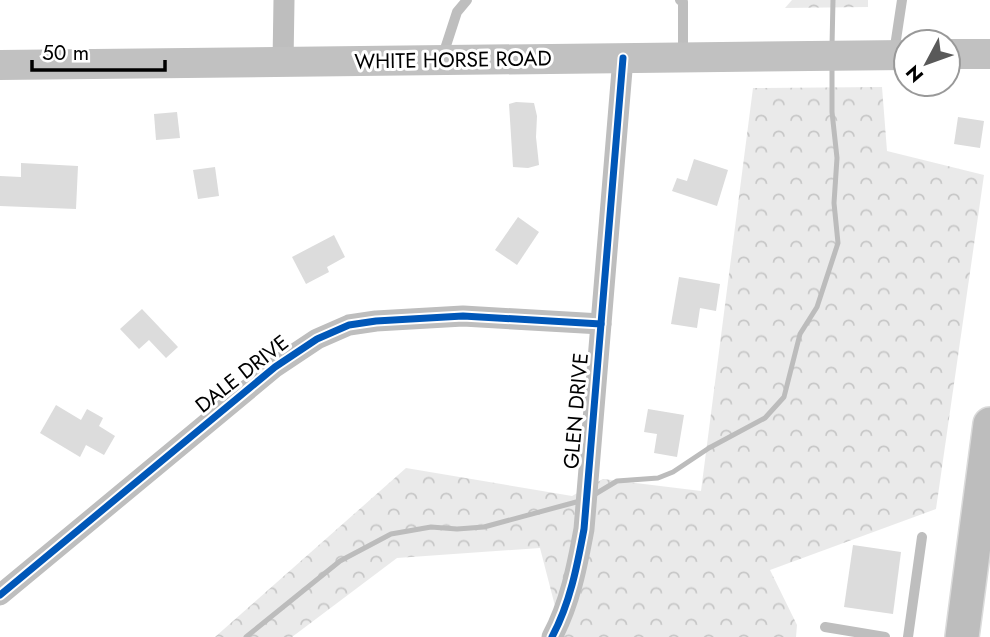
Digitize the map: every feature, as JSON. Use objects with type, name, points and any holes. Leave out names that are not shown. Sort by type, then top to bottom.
[{"type":"main road","points":[[962,54],[990,54]]},
{"type":"main road","name":"WHITE HORSE ROAD","points":[[2,59],[283,63],[892,55]]},
{"type":"main road","points":[[961,637],[984,513],[990,424]]},
{"type":"street","points":[[283,63],[284,0]]},
{"type":"street","name":"GLEN DRIVE","points":[[552,637],[563,616],[584,529],[623,58]]},
{"type":"street","name":"DALE DRIVE","points":[[0,595],[275,366],[317,339],[349,325],[463,316],[601,324]]},
{"type":"lane","points":[[442,61],[457,12],[467,0]]},
{"type":"lane","points":[[680,0],[683,2],[682,57]]},
{"type":"lane","points":[[901,28],[902,0]]},
{"type":"lane","points":[[908,637],[922,537]]},
{"type":"lane","points":[[825,627],[886,637]]},
{"type":"green space","points":[[792,0],[868,0],[868,7],[785,8]]},
{"type":"green space","points":[[882,87],[887,151],[984,175],[936,509],[770,570],[797,625],[796,637],[563,637],[540,548],[397,558],[292,637],[215,637],[406,468],[572,496],[603,479],[701,491],[753,88]]},
{"type":"building","points":[[534,103],[537,116],[539,165],[528,168],[513,167],[509,104]]},
{"type":"building","points":[[177,112],[180,138],[156,140],[154,114]]},
{"type":"building","points":[[958,117],[984,121],[980,148],[954,144]]},
{"type":"building","points":[[694,159],[728,170],[717,206],[672,191],[677,178],[687,181]]},
{"type":"building","points":[[21,163],[78,166],[76,209],[0,206],[0,176],[21,177]]},
{"type":"building","points":[[215,167],[219,196],[198,199],[193,170]]},
{"type":"building","points":[[518,217],[539,232],[517,265],[495,250]]},
{"type":"building","points":[[334,235],[345,257],[327,267],[329,272],[306,284],[292,257]]},
{"type":"building","points":[[679,277],[720,284],[716,311],[700,308],[697,328],[671,324]]},
{"type":"building","points":[[142,309],[178,347],[166,358],[149,340],[139,349],[120,329]]},
{"type":"building","points":[[56,405],[81,420],[87,409],[103,418],[99,426],[115,436],[104,455],[86,445],[80,457],[40,433]]},
{"type":"building","points":[[648,409],[684,415],[677,457],[654,453],[657,434],[644,432]]},
{"type":"building","points":[[853,545],[901,552],[893,614],[844,607]]},
{"type":"waterway","points":[[832,46],[833,0]]},
{"type":"waterway","points":[[592,496],[617,481],[658,478],[673,472],[709,448],[765,418],[784,397],[800,334],[817,307],[838,243],[834,203],[837,158],[832,112],[832,66]]},
{"type":"waterway","points":[[246,637],[340,561],[391,534],[431,527],[484,527],[580,501]]},
{"type":"cycle path","points":[[552,637],[568,598],[584,529],[623,58]]},
{"type":"cycle path","points":[[0,595],[275,367],[317,339],[349,325],[463,316],[601,324]]}]
